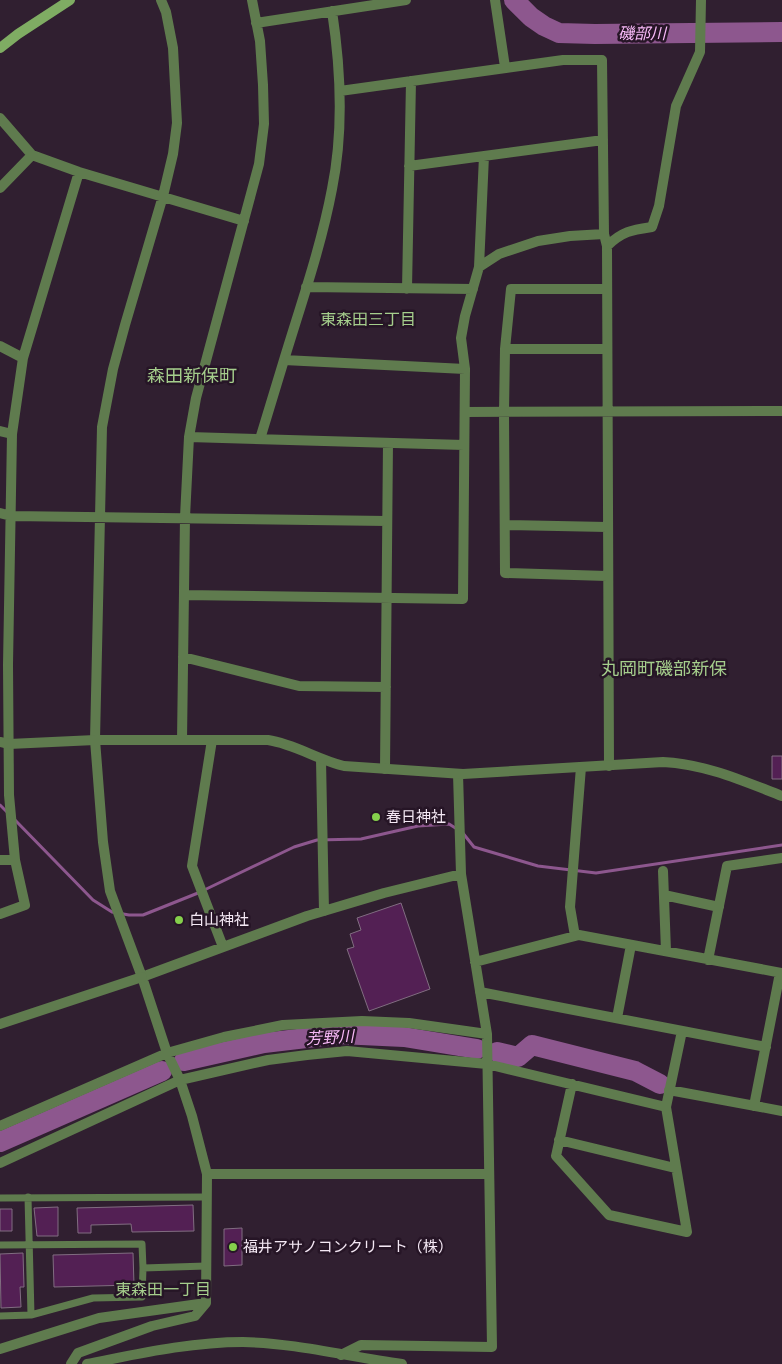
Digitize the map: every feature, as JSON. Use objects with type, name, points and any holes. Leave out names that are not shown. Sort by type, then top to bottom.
[{"type":"main road","points":[[0,48],[70,0]]},
{"type":"street","points":[[70,1364],[78,1354],[152,1326],[195,1316],[206,1303],[206,1174],[192,1116],[180,1080],[167,1053],[142,977],[110,891],[103,842],[95,740],[102,428],[113,369],[163,196],[173,154],[177,123],[173,48],[166,12],[161,0]]},
{"type":"street","points":[[182,740],[185,517],[189,437],[196,398],[259,164],[264,124],[260,42],[252,0]]},
{"type":"street","points":[[256,23],[406,0]]},
{"type":"street","points":[[495,0],[505,67]]},
{"type":"street","points":[[607,246],[617,236],[630,230],[652,227],[659,206],[676,106],[700,52],[701,0]]},
{"type":"street","points":[[260,439],[306,287],[332,189],[340,120],[340,91],[332,11]]},
{"type":"street","points":[[340,91],[564,60],[602,60],[604,234],[607,246],[609,766]]},
{"type":"street","points":[[407,289],[411,81]]},
{"type":"street","points":[[0,118],[32,155],[79,172],[244,220]]},
{"type":"street","points":[[409,166],[603,140]]},
{"type":"street","points":[[0,188],[32,155]]},
{"type":"street","points":[[184,595],[463,599],[465,369],[461,338],[479,268],[484,156]]},
{"type":"street","points":[[0,914],[25,905],[16,860],[4,743],[5,588],[11,516],[12,434],[23,358],[79,172]]},
{"type":"street","points":[[479,268],[499,254],[538,241],[570,236],[604,234]]},
{"type":"street","points":[[306,287],[473,290]]},
{"type":"street","points":[[607,289],[511,289],[505,349],[504,412],[505,573],[607,576]]},
{"type":"street","points":[[0,346],[23,358]]},
{"type":"street","points":[[505,349],[607,349]]},
{"type":"street","points":[[284,360],[465,369]]},
{"type":"street","points":[[465,412],[782,411]]},
{"type":"street","points":[[0,431],[12,434]]},
{"type":"street","points":[[189,437],[464,445]]},
{"type":"street","points":[[385,769],[388,443]]},
{"type":"street","points":[[0,513],[11,516],[387,521]]},
{"type":"street","points":[[506,526],[607,527]]},
{"type":"street","points":[[183,657],[299,686],[386,687]]},
{"type":"street","points":[[4,743],[95,740],[278,742],[321,760],[344,766],[458,774],[662,762],[682,763],[733,777],[782,796]]},
{"type":"street","points":[[212,740],[192,866],[223,948]]},
{"type":"street","points":[[321,760],[324,911]]},
{"type":"street","points":[[575,936],[570,907],[581,767]]},
{"type":"street","points":[[341,1355],[361,1345],[492,1347],[486,1034],[462,874],[458,774]]},
{"type":"street","points":[[708,960],[727,866],[782,858]]},
{"type":"street","points":[[0,860],[16,860]]},
{"type":"street","points":[[663,872],[666,951]]},
{"type":"street","points":[[0,1024],[142,977],[324,911],[384,892],[462,874]]},
{"type":"street","points":[[664,895],[719,906]]},
{"type":"street","points":[[475,962],[579,935],[781,973],[754,1106]]},
{"type":"street","points":[[617,1018],[631,945]]},
{"type":"street","points":[[480,992],[766,1047]]},
{"type":"street","points":[[0,1126],[167,1053],[224,1037],[284,1025],[362,1021],[409,1023],[486,1034]]},
{"type":"street","points":[[572,1084],[556,1156],[609,1214],[687,1232],[666,1107],[682,1031]]},
{"type":"street","points":[[0,1163],[180,1080],[268,1060],[306,1054],[346,1051],[487,1064],[666,1107]]},
{"type":"street","points":[[669,1090],[782,1111]]},
{"type":"street","points":[[559,1140],[675,1168]]},
{"type":"street","points":[[206,1174],[488,1174]]},
{"type":"street","points":[[0,1349],[99,1318],[206,1303]]},
{"type":"street","points":[[87,1364],[174,1347],[242,1342],[300,1348],[402,1364]]},
{"type":"lane","points":[[28,1197],[31,1315]]},
{"type":"lane","points":[[0,1198],[206,1197]]},
{"type":"lane","points":[[0,1245],[142,1244],[143,1268],[142,1296],[92,1298],[31,1315],[0,1316]]},
{"type":"lane","points":[[143,1268],[206,1266]]},
{"type":"building","points":[[772,756],[782,756],[782,779],[772,779]]},
{"type":"building","points":[[401,903],[430,989],[369,1011],[347,949],[354,947],[350,934],[361,930],[357,918]]},
{"type":"building","points":[[193,1205],[194,1231],[132,1232],[131,1224],[91,1225],[91,1233],[78,1233],[77,1208]]},
{"type":"building","points":[[58,1207],[58,1236],[37,1236],[34,1208]]},
{"type":"building","points":[[0,1209],[12,1209],[12,1231],[0,1231]]},
{"type":"building","name":"福井アサノコンクリート（株）","points":[[242,1228],[242,1265],[224,1266],[224,1229]]},
{"type":"building","points":[[23,1253],[24,1287],[20,1287],[21,1307],[1,1308],[0,1254]]},
{"type":"building","points":[[133,1253],[134,1285],[54,1287],[53,1255]]},
{"type":"waterway","name":"磯部川","points":[[514,0],[531,17],[559,33],[782,32]]},
{"type":"waterway","points":[[0,805],[7,812]]},
{"type":"waterway","points":[[15,820],[93,900],[112,912],[129,915],[143,915],[198,893],[294,847],[317,840],[361,839],[418,826],[449,824],[457,829]]},
{"type":"waterway","points":[[462,832],[474,847],[538,866],[596,873],[782,845]]},
{"type":"waterway","name":"芳野川","points":[[184,1061],[264,1043],[340,1034],[404,1037],[477,1049]]},
{"type":"waterway","name":"芳野川","points":[[497,1052],[518,1057],[532,1045],[635,1071],[660,1084]]},
{"type":"waterway","name":"芳野川","points":[[0,1142],[162,1071]]},
{"type":"place","name":"春日神社","points":[[376,817]]},
{"type":"place","name":"白山神社","points":[[179,920]]},
{"type":"place","name":"福井アサノコンクリート（株）","points":[[233,1247]]},
{"type":"district","name":"東森田三丁目","points":[[368,319]]},
{"type":"district","name":"森田新保町","points":[[192,376]]},
{"type":"district","name":"丸岡町磯部新保","points":[[664,669]]},
{"type":"district","name":"東森田一丁目","points":[[163,1289]]}]
